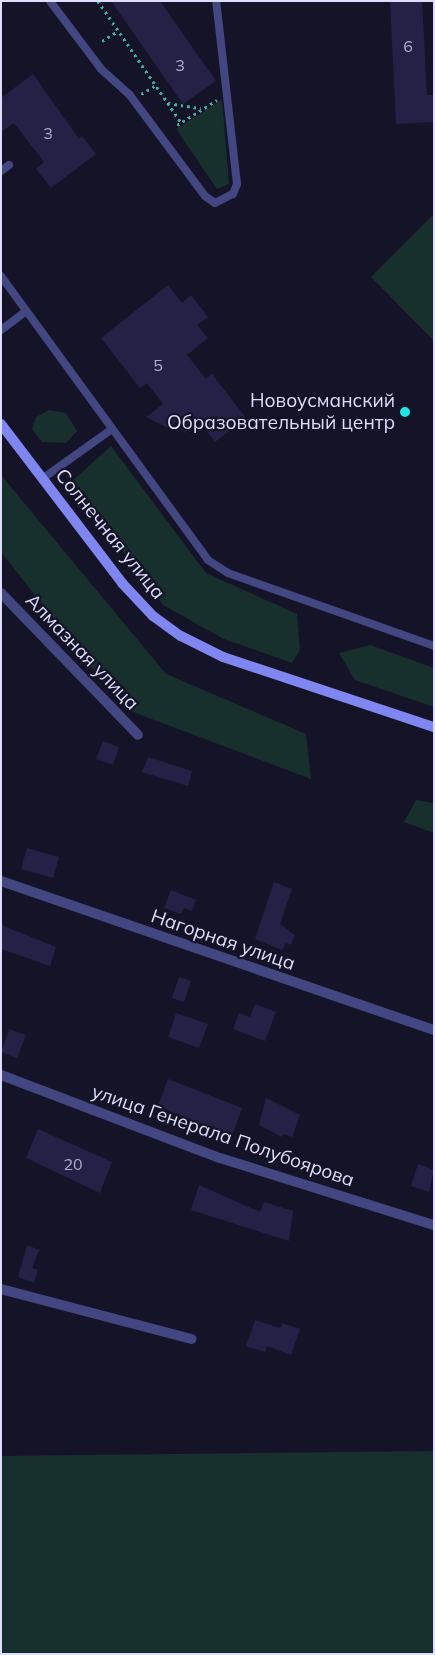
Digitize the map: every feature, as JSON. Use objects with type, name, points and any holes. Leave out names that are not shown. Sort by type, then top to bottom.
[{"type":"street","name":"Солнечная улица","points":[[1,424],[122,583],[153,616],[181,636],[223,657],[434,727]]},
{"type":"street","name":"Алмазная улица","points":[[1,593],[138,735]]},
{"type":"street","name":"Нагорная улица","points":[[1,881],[434,1030]]},
{"type":"street","name":"улица Генерала Полубоярова","points":[[1,1075],[220,1158],[434,1225]]},
{"type":"street","points":[[1,1289],[192,1339]]},
{"type":"lane","points":[[50,1],[102,69],[129,94],[205,196],[215,203],[234,194],[237,184],[227,70],[220,52],[216,1]]},
{"type":"lane","points":[[1,171],[9,165]]},
{"type":"lane","points":[[1,276],[200,551],[216,567],[434,646]]},
{"type":"lane","points":[[1,330],[26,311]]},
{"type":"lane","points":[[42,479],[112,429]]},
{"type":"path","points":[[98,1],[181,122]]},
{"type":"path","points":[[102,41],[118,31]]},
{"type":"path","points":[[141,94],[156,85]]},
{"type":"path","points":[[177,125],[229,93]]},
{"type":"path","points":[[168,103],[203,109]]},
{"type":"green space","points":[[222,100],[229,184],[217,189],[176,129]]},
{"type":"green space","points":[[434,214],[434,341],[371,277]]},
{"type":"green space","points":[[49,410],[66,413],[77,431],[66,443],[42,442],[32,429],[36,417]]},
{"type":"green space","points":[[111,446],[206,573],[297,614],[300,650],[292,663],[224,639],[163,605],[71,482]]},
{"type":"green space","points":[[1,475],[166,674],[306,734],[311,779],[125,709],[1,552]]},
{"type":"green space","points":[[370,645],[434,668],[434,707],[355,680],[339,653]]},
{"type":"green space","points":[[416,800],[434,803],[434,833],[404,822]]},
{"type":"green space","points":[[434,1451],[434,1654],[1,1654],[1,1456]]},
{"type":"building","points":[[111,1],[160,1],[216,81],[183,104]]},
{"type":"building","points":[[390,1],[422,1],[427,95],[434,95],[434,122],[396,124]]},
{"type":"building","points":[[33,74],[79,139],[82,136],[96,154],[51,188],[36,169],[44,162],[14,123],[1,132],[1,98]]},
{"type":"building","points":[[168,285],[182,303],[191,295],[208,317],[197,325],[208,338],[187,355],[206,379],[212,374],[246,418],[215,442],[199,421],[185,433],[176,422],[168,428],[146,417],[163,404],[147,383],[140,388],[101,338]]},
{"type":"building","points":[[103,741],[119,747],[113,765],[96,759]]},
{"type":"building","points":[[148,757],[192,771],[188,786],[142,772]]},
{"type":"building","points":[[27,848],[59,857],[53,878],[21,869]]},
{"type":"building","points":[[274,882],[292,889],[280,924],[295,935],[291,945],[286,943],[282,950],[255,939]]},
{"type":"building","points":[[171,890],[196,900],[192,911],[184,908],[181,914],[164,908]]},
{"type":"building","points":[[1,925],[56,947],[50,966],[1,949]]},
{"type":"building","points":[[179,977],[191,981],[184,1002],[172,998]]},
{"type":"building","points":[[255,1004],[276,1012],[265,1041],[233,1029],[239,1013],[250,1017]]},
{"type":"building","points":[[176,1013],[208,1024],[199,1048],[168,1037]]},
{"type":"building","points":[[9,1029],[26,1035],[17,1058],[1,1052]]},
{"type":"building","points":[[168,1079],[242,1108],[232,1136],[158,1106]]},
{"type":"building","points":[[266,1098],[300,1115],[292,1137],[283,1134],[282,1137],[259,1125]]},
{"type":"building","points":[[38,1129],[112,1162],[100,1193],[26,1158]]},
{"type":"building","points":[[418,1164],[434,1170],[429,1192],[411,1186]]},
{"type":"building","points":[[199,1185],[260,1212],[264,1202],[293,1211],[289,1241],[191,1210]]},
{"type":"building","points":[[27,1245],[39,1250],[32,1268],[38,1270],[34,1283],[18,1277]]},
{"type":"building","points":[[255,1320],[280,1328],[282,1323],[300,1329],[291,1355],[267,1346],[265,1352],[246,1346]]},
{"type":"place","name":"Новоусманский Образовательный центр","points":[[405,412]]}]
